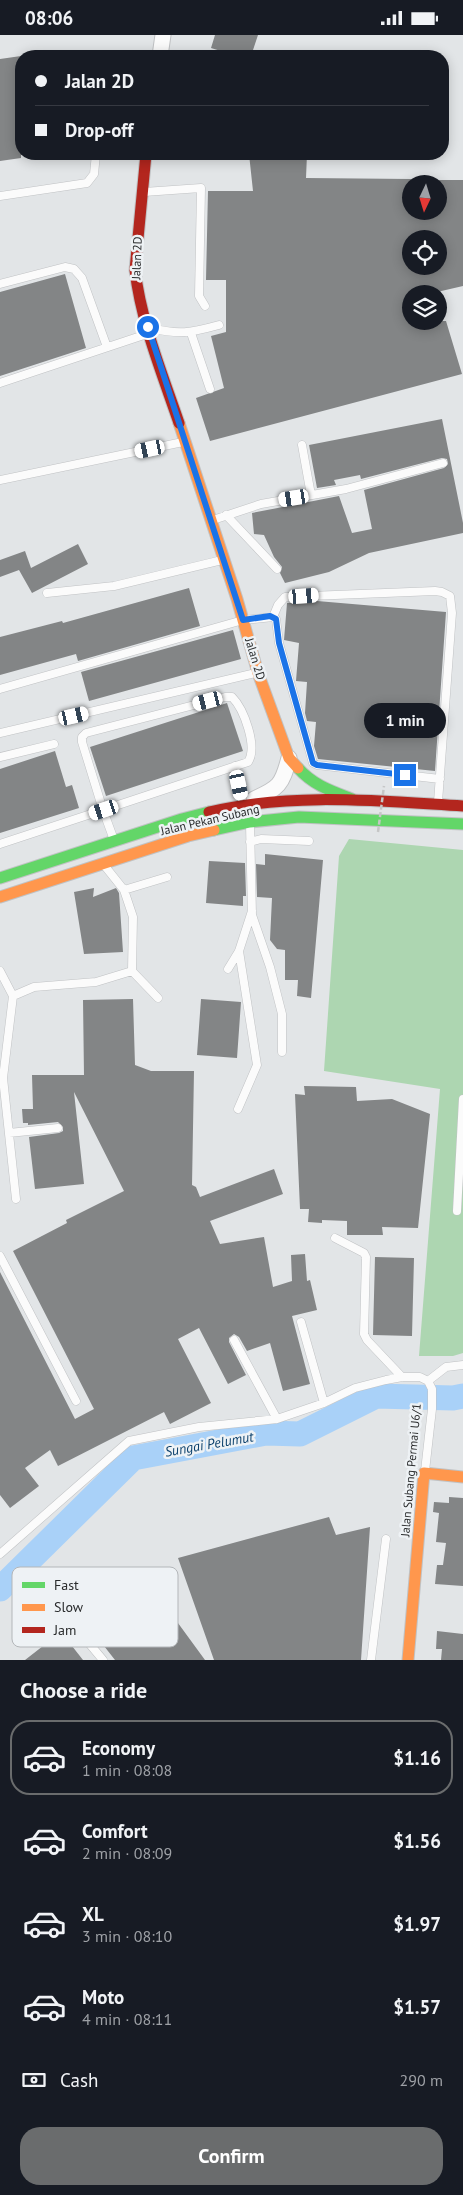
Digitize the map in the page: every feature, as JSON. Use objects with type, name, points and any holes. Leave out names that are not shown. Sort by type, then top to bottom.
[{"type":"main road","name":"Jalan 2D","points":[[145,160],[135,270],[136,288],[148,330],[224,559],[258,673],[288,758],[306,777],[322,788],[352,799]]},
{"type":"main road","name":"Jalan Pekan Subang","points":[[0,878],[182,819],[243,804],[294,799],[352,799],[463,806]]},
{"type":"main road","name":"Jalan Pekan Subang","points":[[0,897],[188,837],[250,822],[316,817],[463,824]]},
{"type":"main road","points":[[424,1473],[463,1477]]},
{"type":"main road","name":"Jalan Subang Permai U6/1","points":[[408,1660],[424,1473]]},
{"type":"street","points":[[161,50],[162,35]]},
{"type":"street","points":[[243,804],[272,791],[284,778],[288,758]]},
{"type":"lane","points":[[0,195],[87,183],[94,174],[95,160]]},
{"type":"lane","points":[[141,193],[201,188],[199,296],[205,306]]},
{"type":"lane","points":[[0,284],[64,267],[74,269],[82,278],[107,347]]},
{"type":"lane","points":[[0,383],[107,347],[148,330],[191,333],[219,325]]},
{"type":"lane","points":[[191,333],[210,389]]},
{"type":"lane","points":[[0,480],[185,441]]},
{"type":"lane","points":[[302,445],[311,495]]},
{"type":"lane","points":[[211,520],[261,504],[346,489],[443,463]]},
{"type":"lane","points":[[226,515],[277,569]]},
{"type":"lane","points":[[47,593],[114,586],[224,559]]},
{"type":"lane","points":[[273,617],[278,605],[285,597],[435,591],[450,596],[452,613],[438,804]]},
{"type":"lane","points":[[0,689],[243,620],[273,617]]},
{"type":"lane","points":[[273,617],[276,619],[279,643],[313,763],[440,779]]},
{"type":"lane","points":[[0,733],[258,673]]},
{"type":"lane","points":[[0,844],[104,810],[235,767],[248,762],[252,756],[252,749],[240,705],[232,697],[225,697],[86,733],[82,737],[82,742],[104,810],[114,841]]},
{"type":"lane","points":[[0,757],[54,744]]},
{"type":"lane","points":[[235,767],[243,804]]},
{"type":"lane","points":[[250,822],[252,915],[270,967],[282,1014],[282,1053]]},
{"type":"lane","points":[[250,842],[261,839],[309,841]]},
{"type":"lane","points":[[102,864],[124,890],[133,917],[132,971],[158,998]]},
{"type":"lane","points":[[124,890],[167,877]]},
{"type":"lane","points":[[228,969],[239,951],[252,909]]},
{"type":"lane","points":[[238,1109],[257,1065],[239,951]]},
{"type":"lane","points":[[0,971],[13,996],[3,1077],[16,1199]]},
{"type":"lane","points":[[13,996],[34,987],[96,982],[132,971]]},
{"type":"lane","points":[[456,1211],[463,1099]]},
{"type":"lane","points":[[9,1133],[58,1128]]},
{"type":"lane","points":[[335,1237],[364,1253],[366,1257],[364,1334],[367,1340],[402,1377]]},
{"type":"lane","points":[[0,1256],[76,1401]]},
{"type":"lane","points":[[301,1321],[324,1403]]},
{"type":"lane","points":[[234,1341],[277,1419]]},
{"type":"lane","points":[[0,1554],[129,1441],[199,1427],[277,1419],[324,1403],[362,1386],[402,1377],[420,1377],[430,1385],[446,1367],[463,1365]]},
{"type":"lane","name":"Jalan Subang Permai U6/1","points":[[424,1473],[432,1409],[430,1385]]},
{"type":"lane","points":[[371,1660],[386,1539]]},
{"type":"lane","points":[[92,1647],[103,1660]]},
{"type":"path","points":[[378,832],[384,787]]},
{"type":"green space","points":[[349,839],[463,850],[463,1353],[453,1356],[419,1356],[440,1089],[324,1071],[339,856]]},
{"type":"building","points":[[215,35],[258,35],[253,50],[218,50],[211,48]]},
{"type":"building","points":[[15,57],[15,159],[0,161],[0,59]]},
{"type":"building","points":[[250,160],[307,160],[306,178],[402,179],[402,220],[448,220],[448,180],[463,180],[463,286],[447,290],[447,285],[402,285],[402,330],[447,330],[447,324],[462,374],[210,441],[196,398],[224,388],[211,336],[226,332],[226,280],[206,280],[208,191],[253,191]]},
{"type":"building","points":[[65,274],[86,348],[0,376],[0,292]]},
{"type":"building","points":[[442,419],[463,523],[463,533],[369,553],[329,572],[285,583],[280,573],[282,567],[274,557],[264,535],[254,534],[252,513],[339,496],[352,533],[372,529],[364,490],[444,468],[448,464],[447,459],[442,458],[361,479],[360,475],[334,480],[336,485],[317,488],[309,445]]},
{"type":"building","points":[[78,544],[88,564],[32,593],[19,570],[0,577],[0,560],[25,551],[31,568]]},
{"type":"building","points":[[189,588],[200,626],[78,661],[76,654],[0,675],[0,637],[62,621],[63,623]]},
{"type":"building","points":[[317,601],[446,612],[435,771],[318,759],[314,746],[316,722],[307,721],[305,713],[307,682],[296,681],[299,643],[284,640],[287,603]]},
{"type":"building","points":[[233,630],[241,659],[89,701],[81,672]]},
{"type":"building","points":[[227,703],[243,751],[106,796],[90,747]]},
{"type":"building","points":[[55,751],[66,787],[72,785],[79,808],[0,833],[0,769]]},
{"type":"building","points":[[265,854],[323,860],[311,998],[297,996],[298,980],[285,980],[285,950],[277,949],[270,940],[272,898],[257,897],[256,864],[265,865]]},
{"type":"building","points":[[209,861],[245,863],[246,896],[243,896],[243,906],[206,903]]},
{"type":"building","points":[[94,888],[93,897],[116,888],[119,893],[123,952],[84,954],[74,892]]},
{"type":"building","points":[[133,999],[135,1065],[151,1071],[194,1071],[192,1185],[196,1187],[200,1197],[274,1169],[283,1194],[210,1221],[220,1244],[264,1237],[273,1287],[292,1281],[291,1255],[305,1254],[307,1281],[310,1280],[317,1310],[292,1316],[310,1384],[283,1391],[270,1343],[247,1351],[239,1337],[234,1334],[229,1338],[229,1342],[246,1375],[228,1384],[199,1328],[178,1339],[211,1403],[170,1424],[164,1412],[58,1466],[50,1450],[25,1468],[39,1486],[10,1508],[0,1495],[0,1272],[75,1419],[94,1409],[13,1251],[67,1223],[66,1220],[124,1191],[74,1092],[84,1184],[35,1189],[29,1137],[59,1133],[63,1131],[63,1127],[58,1122],[28,1125],[28,1123],[23,1123],[22,1109],[33,1109],[32,1075],[84,1075],[83,1000]]},
{"type":"building","points":[[201,999],[241,1002],[237,1058],[197,1055]]},
{"type":"building","points":[[304,1086],[356,1087],[357,1101],[392,1099],[430,1114],[418,1228],[382,1227],[383,1235],[347,1235],[347,1221],[322,1220],[322,1223],[308,1222],[309,1209],[300,1209],[295,1094],[305,1095]]},
{"type":"building","points":[[375,1257],[414,1258],[412,1336],[373,1335]]},
{"type":"building","points":[[449,1497],[463,1498],[463,1586],[435,1584],[437,1565],[443,1565],[446,1543],[436,1542],[439,1513],[433,1512],[434,1502],[449,1503]]},
{"type":"building","points":[[329,1517],[336,1535],[370,1527],[361,1660],[214,1660],[178,1558]]},
{"type":"building","points":[[178,1623],[205,1660],[115,1660],[105,1647],[178,1647]]},
{"type":"building","points":[[437,1631],[463,1634],[463,1660],[441,1660],[442,1649],[436,1649]]},
{"type":"building","points":[[42,1647],[73,1647],[83,1660],[25,1660]]},
{"type":"waterway","name":"Sungai Pelumut","points":[[22,1567],[133,1458],[266,1433],[300,1434],[376,1396],[453,1398],[463,1396]]},
{"type":"waterway","name":"Sungai Pelumut","points":[[0,1589],[12,1577]]},
{"type":"traffic: fast","points":[[298,768],[316,783],[352,799]]},
{"type":"traffic: fast","points":[[0,878],[209,812]]},
{"type":"traffic: fast","points":[[214,830],[250,822],[299,817],[463,824]]},
{"type":"traffic: slow","points":[[179,423],[237,599],[258,673],[289,758],[298,768]]},
{"type":"traffic: slow","points":[[0,897],[188,836],[214,830]]},
{"type":"traffic: slow","points":[[408,1660],[424,1473],[463,1477]]},
{"type":"traffic: jam","points":[[145,160],[135,270],[147,328],[179,423]]},
{"type":"traffic: jam","points":[[209,812],[272,802],[304,800],[367,800],[463,806]]},
{"type":"route","points":[[148,327],[243,620],[270,616],[276,619],[279,643],[313,763],[405,775]]}]
